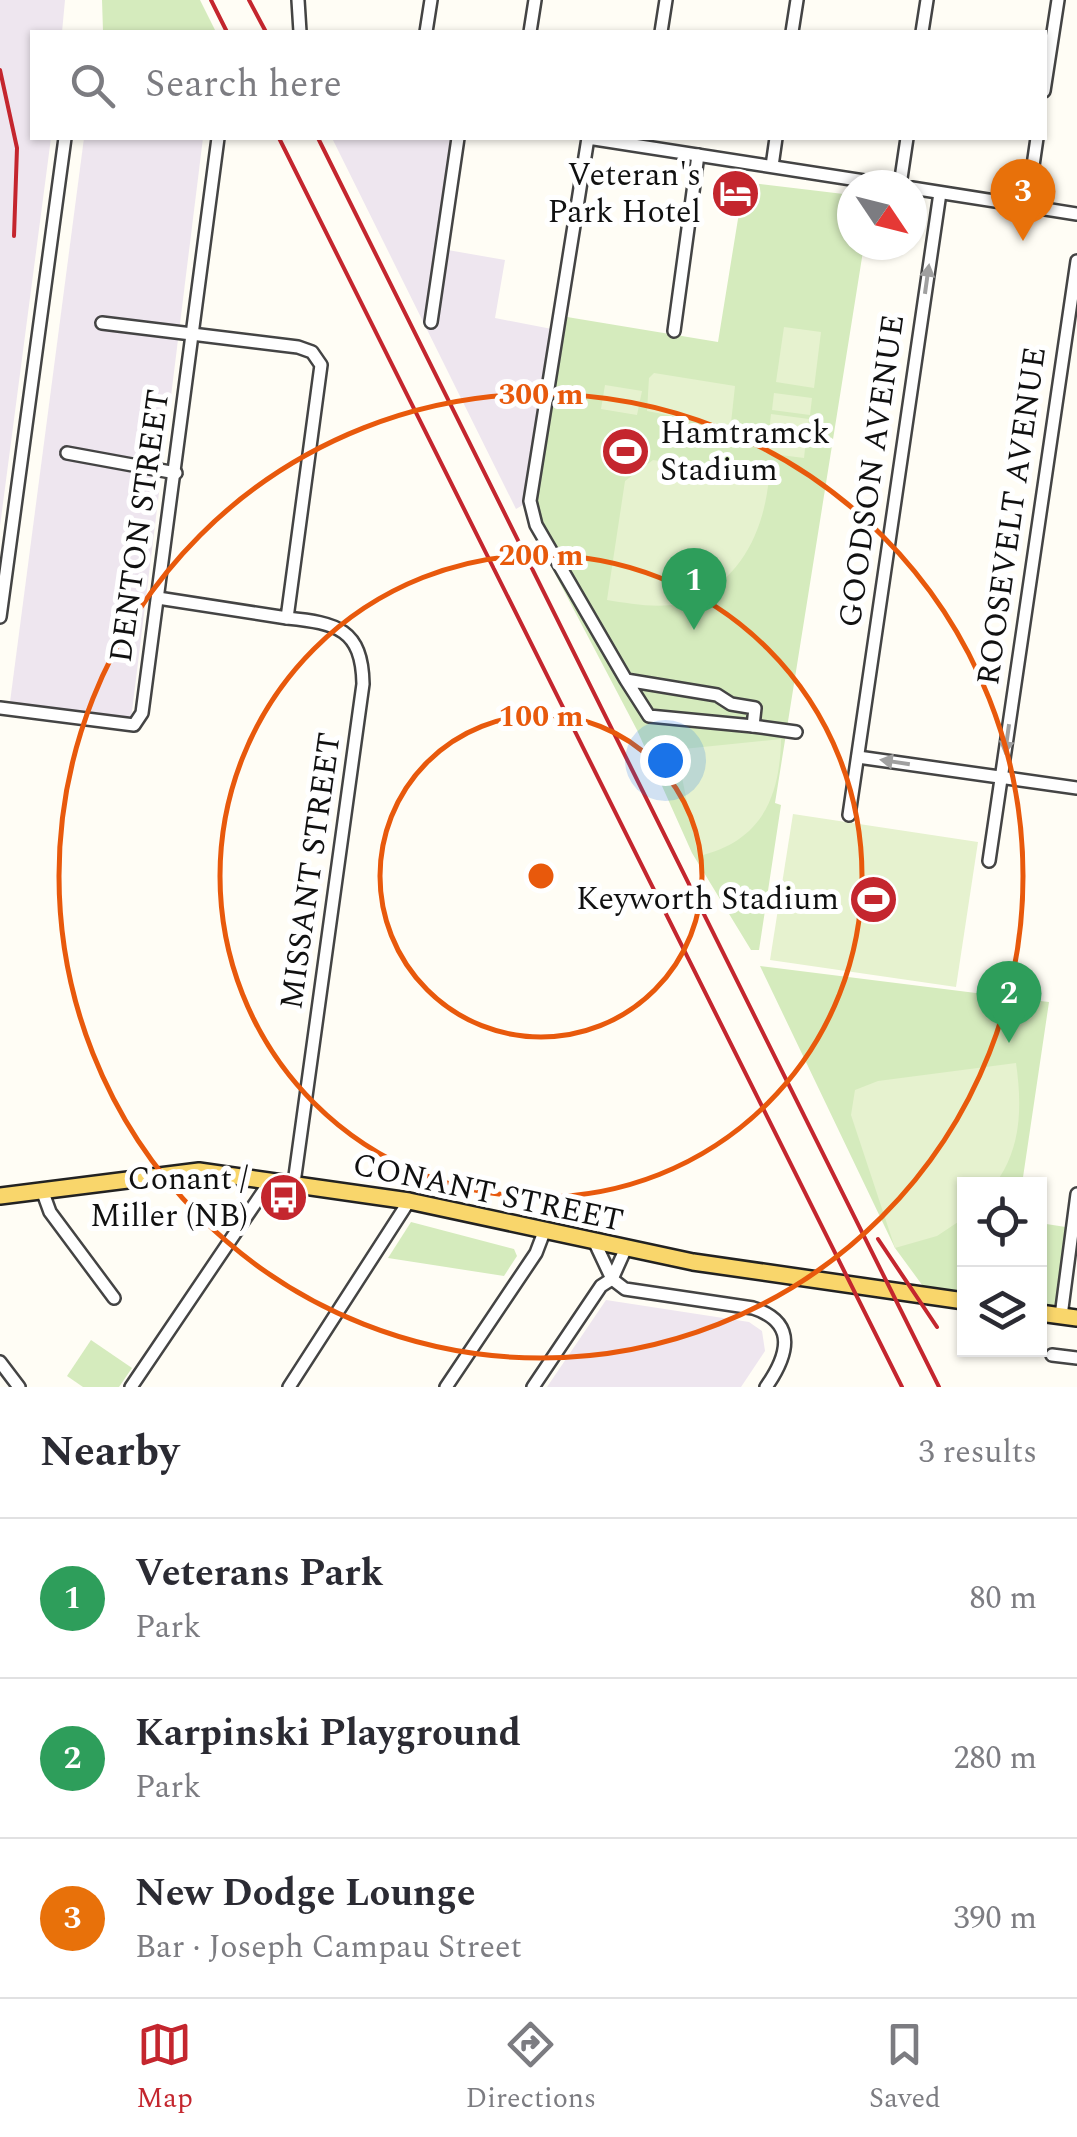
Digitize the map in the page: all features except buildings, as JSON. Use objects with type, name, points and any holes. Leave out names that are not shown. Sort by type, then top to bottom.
[{"type":"main road","name":"CONANT STREET","points":[[0,1196],[198,1171],[409,1202],[625,1250],[957,1299]]},
{"type":"street","points":[[298,0],[300,30]]},
{"type":"street","points":[[426,30],[431,0]]},
{"type":"street","points":[[530,30],[535,0]]},
{"type":"street","points":[[661,30],[666,0]]},
{"type":"street","points":[[792,30],[797,0]]},
{"type":"street","points":[[922,30],[927,0]]},
{"type":"street","points":[[1047,72],[1058,0]]},
{"type":"street","points":[[0,617],[65,140]]},
{"type":"street","name":"DENTON STREET","points":[[0,708],[134,725],[142,713],[218,140]]},
{"type":"street","points":[[431,322],[458,140]]},
{"type":"street","points":[[588,140],[530,500],[545,542],[650,716],[796,732]]},
{"type":"street","points":[[616,140],[837,176]]},
{"type":"street","points":[[772,166],[776,140]]},
{"type":"street","points":[[902,170],[907,140]]},
{"type":"street","points":[[1027,206],[1038,140]]},
{"type":"street","points":[[674,331],[698,155]]},
{"type":"street","points":[[927,191],[1077,214]]},
{"type":"street","name":"GOODSON AVENUE","points":[[849,815],[940,193]]},
{"type":"street","name":"ROOSEVELT AVENUE","points":[[989,861],[1077,261]]},
{"type":"street","points":[[102,323],[298,347],[312,352],[321,365],[288,618]]},
{"type":"street","points":[[67,454],[176,472]]},
{"type":"street","name":"MISSANT STREET","points":[[158,598],[334,625],[354,640],[362,657],[364,684],[294,1183]]},
{"type":"street","points":[[626,680],[717,695],[731,704],[755,708],[752,726]]},
{"type":"street","points":[[858,756],[1077,788]]},
{"type":"street","points":[[131,1387],[270,1180]]},
{"type":"street","points":[[42,1190],[50,1212],[114,1298]]},
{"type":"street","points":[[1069,1317],[1077,1194]]},
{"type":"street","points":[[289,1387],[409,1202]]},
{"type":"street","points":[[446,1387],[536,1253],[544,1232]]},
{"type":"street","points":[[596,1245],[612,1279],[625,1289],[753,1308],[770,1316],[786,1346],[784,1361],[766,1387]]},
{"type":"street","points":[[533,1387],[601,1286],[612,1279],[625,1250]]},
{"type":"street","points":[[1052,1356],[1077,1358]]},
{"type":"street","points":[[0,1362],[19,1387]]},
{"type":"shaded area","points":[[0,0],[65,0],[62,30],[30,30],[30,140],[51,140],[0,526]]},
{"type":"shaded area","points":[[84,140],[203,140],[131,719],[10,702]]},
{"type":"shaded area","points":[[333,140],[458,140],[442,249],[505,260],[495,318],[557,330],[530,501],[516,509]]},
{"type":"shaded area","points":[[606,1300],[749,1322],[762,1331],[765,1351],[741,1387],[547,1387]]},
{"type":"green space","points":[[102,0],[200,0],[215,30],[103,30]]},
{"type":"green space","points":[[744,182],[837,193],[837,260],[862,260],[775,803],[781,805],[759,950],[751,950],[692,853],[637,730],[532,530],[567,317],[718,342]]},
{"type":"green space","points":[[784,327],[821,332],[814,388],[776,382]]},
{"type":"green space","points":[[654,373],[735,386],[731,423],[725,426],[647,411],[649,378]]},
{"type":"green space","points":[[605,385],[642,391],[637,415],[601,409]]},
{"type":"green space","points":[[774,393],[812,398],[810,415],[772,410]]},
{"type":"green space","points":[[771,414],[809,419],[807,436],[769,432]]},
{"type":"green space","points":[[768,436],[806,440],[804,458],[765,453]]},
{"type":"green space","points":[[653,460],[769,478],[762,515],[738,564],[694,599],[662,606],[607,600],[625,481]]},
{"type":"green space","points":[[781,739],[776,781],[762,815],[737,840],[698,856],[678,758],[683,749]]},
{"type":"green space","name":"Keyworth Stadium","points":[[793,814],[978,842],[956,987],[770,960]]},
{"type":"green space","points":[[760,966],[1049,1002],[1023,1177],[957,1177],[957,1299],[928,1293],[895,1248]]},
{"type":"green space","points":[[1016,1063],[1018,1126],[1011,1156],[1000,1177],[957,1177],[957,1223],[937,1236],[895,1248],[851,1115],[855,1090],[878,1081]]},
{"type":"green space","points":[[411,1222],[514,1249],[517,1256],[504,1276],[388,1258]]},
{"type":"green space","points":[[1047,1224],[1072,1228],[1061,1316],[1047,1314]]},
{"type":"green space","points":[[91,1340],[132,1368],[119,1387],[83,1387],[67,1376]]},
{"type":"railway","points":[[211,0],[226,30]]},
{"type":"railway","points":[[249,0],[265,30]]},
{"type":"railway","points":[[0,70],[17,148],[14,236]]},
{"type":"railway","points":[[280,140],[902,1387]]},
{"type":"railway","points":[[319,140],[939,1387]]},
{"type":"railway","points":[[878,1239],[937,1327]]},
{"type":"place","name":"Veteran's Park Hotel","points":[[736,193]]},
{"type":"place","name":"New Dodge Lounge","points":[[1023,241]]},
{"type":"place","name":"Hamtramck Stadium","points":[[625,451]]},
{"type":"place","name":"Veterans Park","points":[[694,630]]},
{"type":"place","name":"Keyworth Stadium","points":[[874,899]]},
{"type":"place","name":"Karpinski Playground","points":[[1009,1043]]},
{"type":"place","name":"Conant / Miller (NB)","points":[[283,1197]]}]
